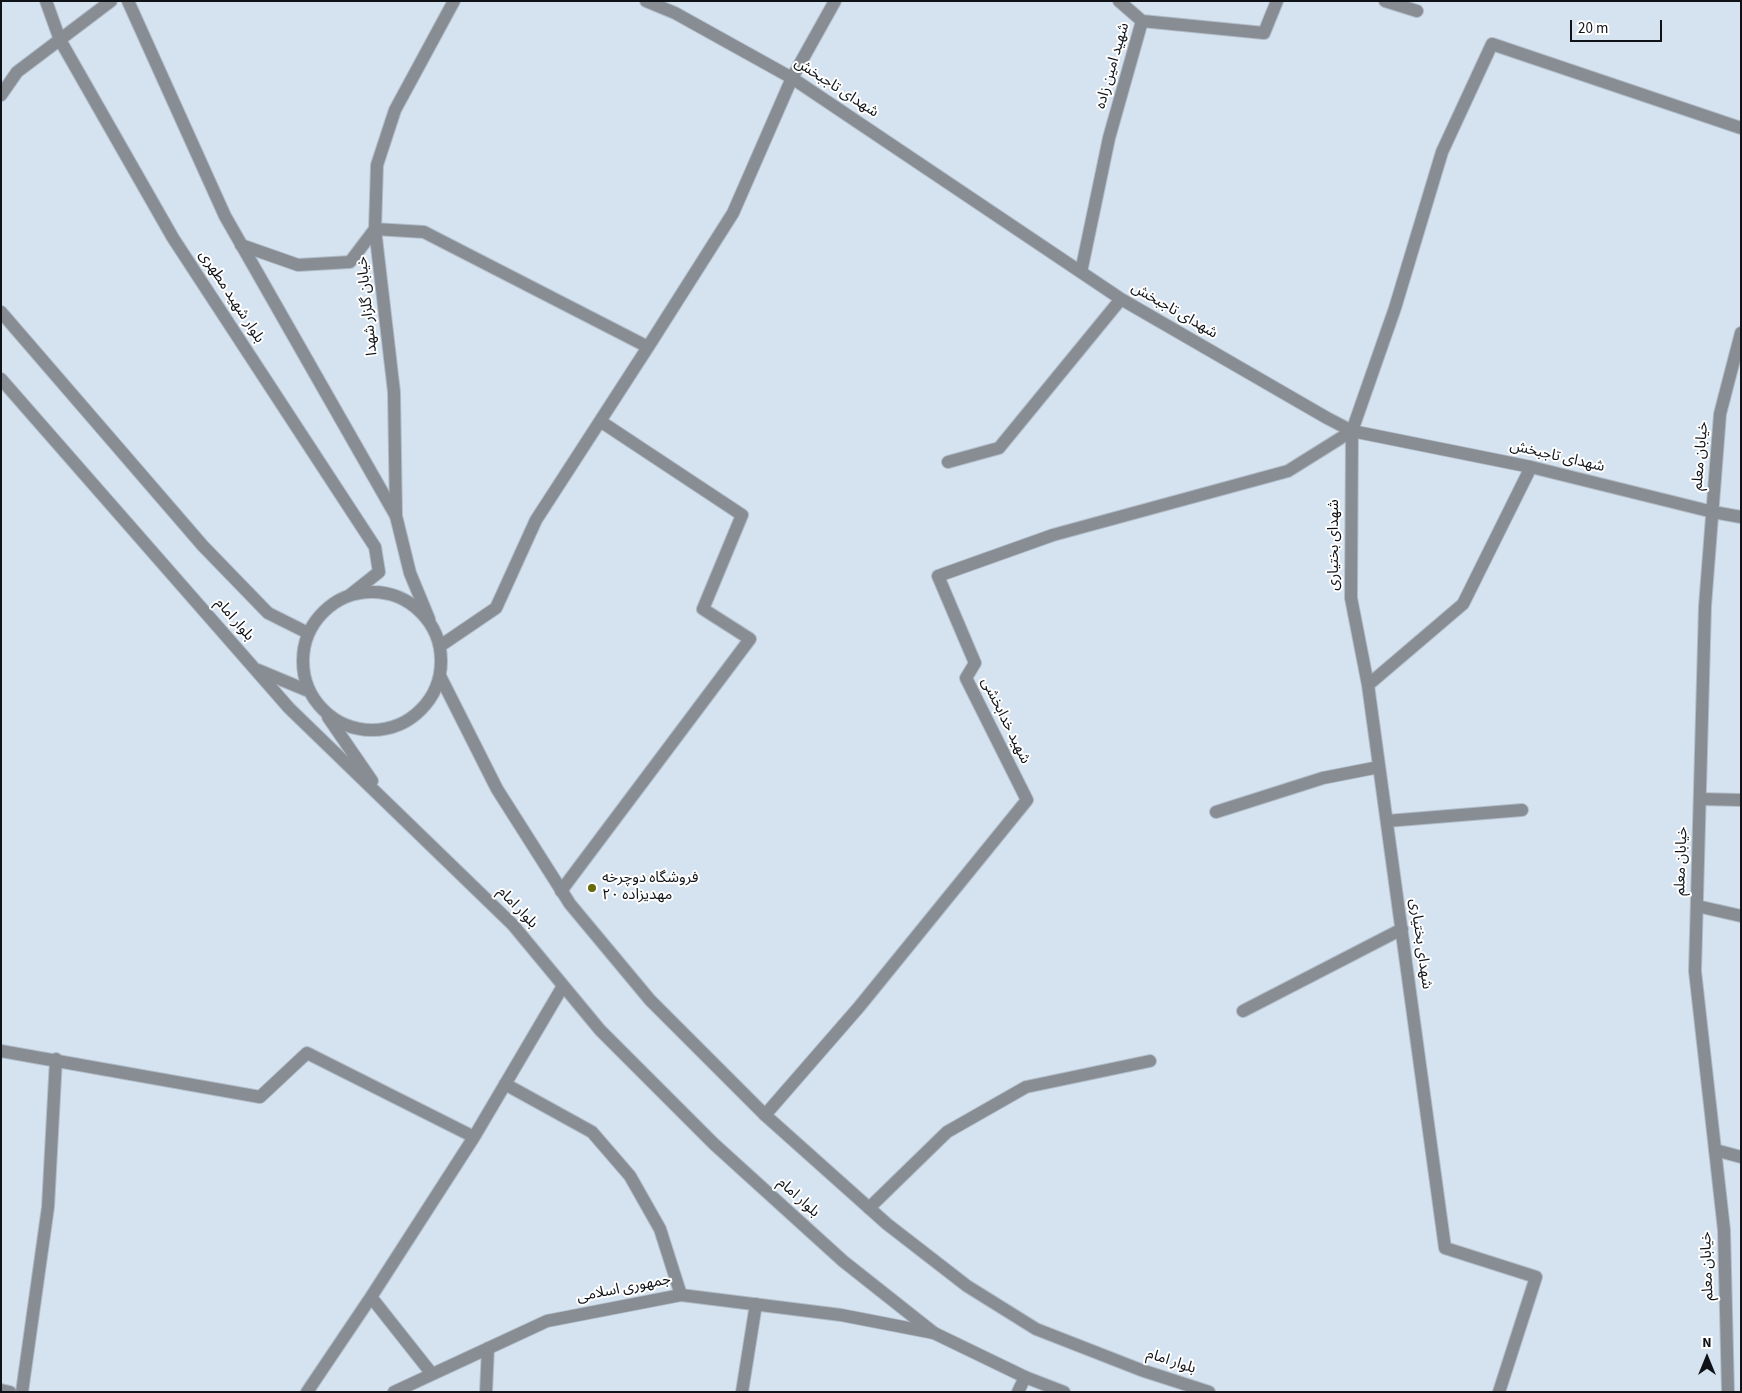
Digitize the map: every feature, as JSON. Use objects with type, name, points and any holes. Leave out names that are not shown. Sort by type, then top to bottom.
[{"type":"street","name":"بلوار شهید مطهری","points":[[46,1],[60,40],[173,238],[376,547],[379,572],[350,595]]},
{"type":"street","points":[[1,95],[17,72],[111,1]]},
{"type":"street","points":[[128,1],[225,216],[396,516]]},
{"type":"street","name":"خیابان گلزار شهدا","points":[[429,619],[410,573],[396,516],[394,392],[376,229],[377,165],[395,110],[454,1]]},
{"type":"street","name":"شهدای تاجبخش","points":[[646,1],[675,13],[792,78],[1121,299],[1352,431],[1532,467],[1713,512],[1741,517]]},
{"type":"street","points":[[440,646],[496,608],[536,520],[733,213],[792,78],[835,1]]},
{"type":"street","points":[[1119,1],[1142,21]]},
{"type":"street","name":"شهید امین زاده","points":[[1081,272],[1109,138],[1142,21],[1264,32],[1277,1]]},
{"type":"street","points":[[1385,1],[1417,11]]},
{"type":"street","name":"شهدای بختیاری","points":[[1500,1392],[1536,1277],[1445,1248],[1368,685],[1351,598],[1352,431],[1395,308],[1442,152],[1492,44],[1741,128]]},
{"type":"street","points":[[241,245],[298,265],[350,262],[376,229],[424,232],[648,347]]},
{"type":"street","points":[[948,462],[999,448],[1121,299]]},
{"type":"street","name":"بلوار امام","points":[[1,312],[203,546],[268,613],[306,632]]},
{"type":"street","name":"خیابان معلم","points":[[1728,1392],[1724,1230],[1695,970],[1705,606],[1720,414],[1741,333]]},
{"type":"street","name":"بلوار امام","points":[[1,379],[290,708],[513,924],[600,1030],[714,1144],[843,1261],[934,1333],[1025,1377],[1064,1392]]},
{"type":"street","points":[[561,891],[750,639],[704,609],[742,515],[600,421]]},
{"type":"street","name":"شهید خدابخشی","points":[[765,1115],[859,1007],[1027,800],[966,678],[975,663],[938,576],[1053,534],[1288,471],[1352,431]]},
{"type":"street","points":[[1368,685],[1463,604],[1532,467]]},
{"type":"street","points":[[306,690],[302,661],[306,632],[325,609],[350,595],[379,593],[406,601],[429,619],[440,646],[440,676],[429,703],[406,721],[379,730],[350,728],[325,713]]},
{"type":"street","points":[[256,670],[306,690],[325,713],[389,805]]},
{"type":"street","name":"بلوار امام","points":[[440,676],[497,788],[561,891],[650,1000],[765,1115],[869,1208],[967,1286],[1036,1329],[1141,1370],[1209,1392]]},
{"type":"street","points":[[1216,812],[1322,778],[1379,767]]},
{"type":"street","points":[[1700,799],[1741,800]]},
{"type":"street","points":[[1387,821],[1522,810]]},
{"type":"street","points":[[1697,906],[1741,916]]},
{"type":"street","points":[[1244,1011],[1402,929]]},
{"type":"street","points":[[306,1392],[371,1297],[474,1137],[563,986]]},
{"type":"street","points":[[1,1051],[56,1059],[260,1097],[307,1053],[474,1137]]},
{"type":"street","points":[[22,1392],[48,1207],[56,1059]]},
{"type":"street","points":[[869,1208],[947,1132],[1026,1087],[1150,1061]]},
{"type":"street","points":[[505,1084],[592,1132],[630,1176],[660,1229],[681,1295]]},
{"type":"street","points":[[1715,1150],[1741,1157]]},
{"type":"street","name":"جمهوری اسلامی","points":[[394,1392],[547,1321],[681,1295],[841,1315],[934,1333]]},
{"type":"street","points":[[371,1297],[432,1374]]},
{"type":"street","points":[[742,1392],[756,1304]]},
{"type":"street","points":[[486,1392],[488,1348]]},
{"type":"street","points":[[1018,1392],[1025,1377]]},
{"type":"street","points":[[1,1390],[10,1392]]},
{"type":"place","name":"فروشگاه دوچرخه ۲۰ مهدیزاده","points":[[592,888]]}]
